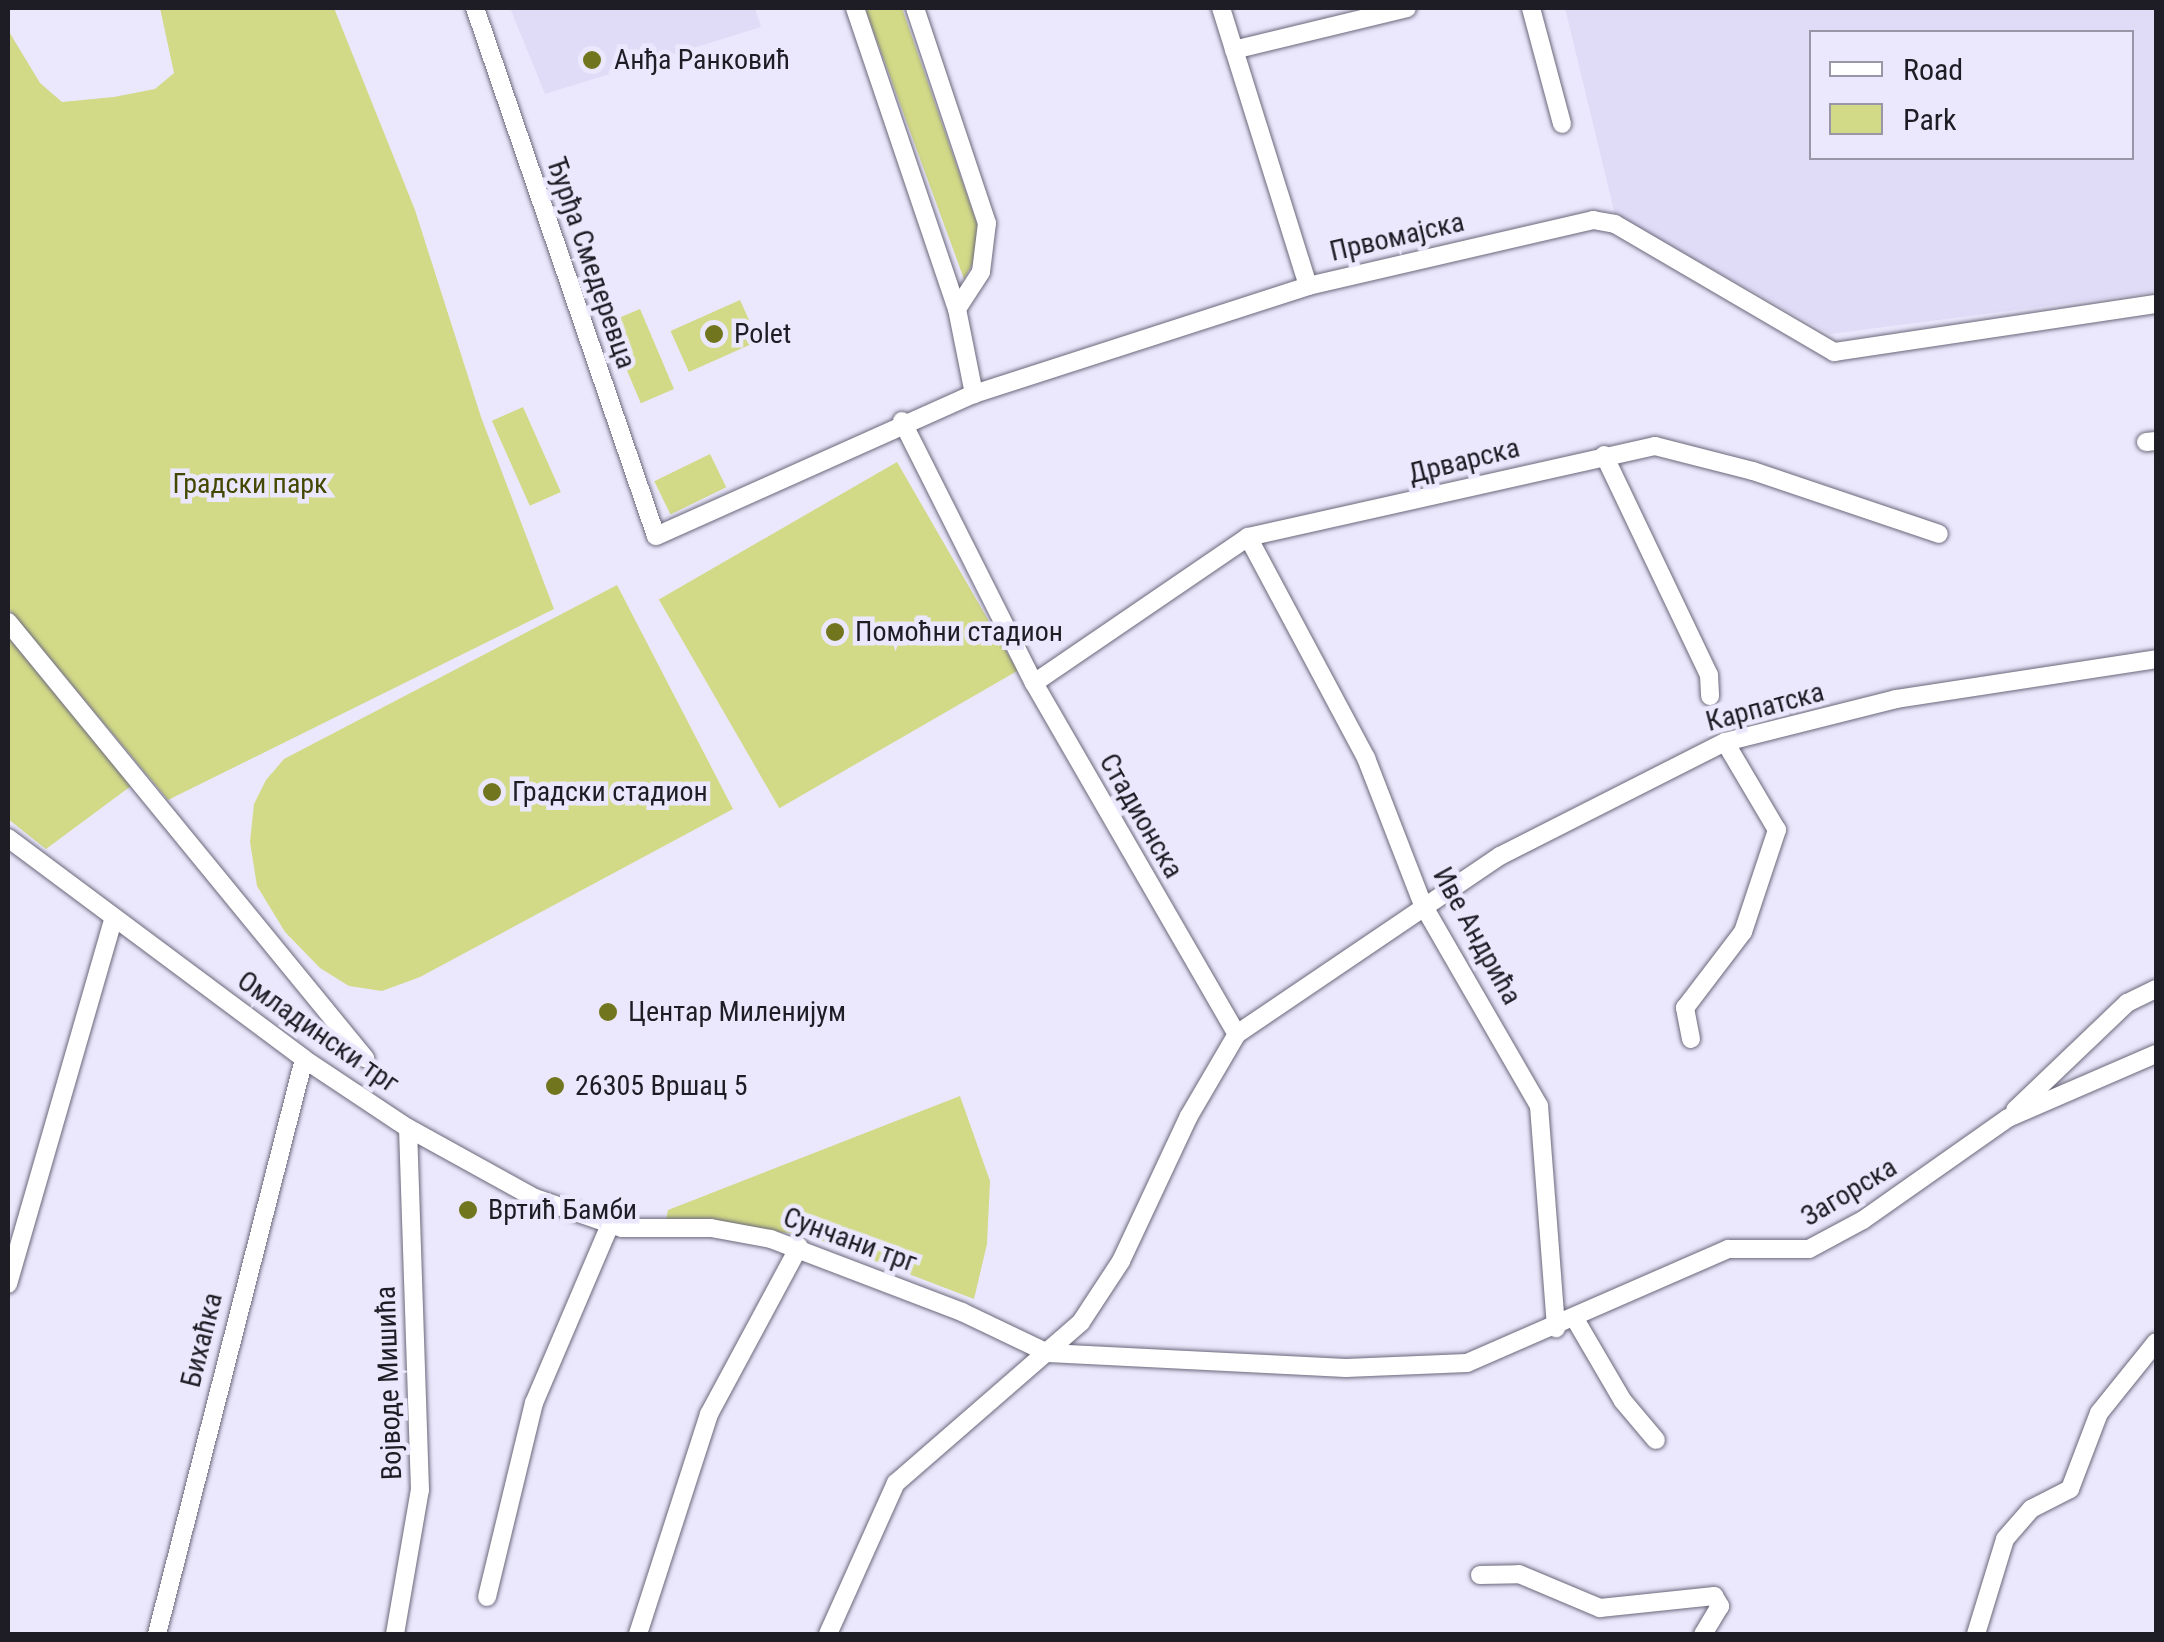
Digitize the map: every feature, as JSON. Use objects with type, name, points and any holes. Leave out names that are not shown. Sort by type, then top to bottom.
[{"type":"street","name":"Ђурђа Смедеревца","points":[[475,8],[656,536]]},
{"type":"street","points":[[855,8],[958,309],[974,394]]},
{"type":"street","points":[[916,8],[987,222],[981,272],[958,309]]},
{"type":"street","points":[[1220,8],[1308,286]]},
{"type":"street","points":[[1234,50],[1407,8]]},
{"type":"street","points":[[1531,8],[1562,124]]},
{"type":"street","name":"Првомајска","points":[[656,536],[902,421],[974,394],[1308,286],[1602,220],[1834,352],[2156,304]]},
{"type":"street","name":"Стадионска","points":[[902,421],[1034,682],[1237,1034]]},
{"type":"street","name":"Дрварска","points":[[1034,682],[1248,537],[1604,455],[1670,446],[1939,534]]},
{"type":"street","points":[[1604,455],[1708,675],[1710,696]]},
{"type":"street","name":"Иве Андрића","points":[[1248,537],[1366,758],[1423,905],[1538,1106],[1556,1328]]},
{"type":"street","points":[[8,622],[365,1058]]},
{"type":"street","name":"Карпатска","points":[[1423,905],[1551,827],[1726,742],[1896,699],[2156,659]]},
{"type":"street","points":[[1691,1039],[1684,1008],[1743,932],[1777,830],[1726,742]]},
{"type":"street","name":"Омладински трг","points":[[8,838],[304,1059],[408,1128],[535,1198],[616,1227]]},
{"type":"street","points":[[828,1634],[896,1483],[1070,1336],[1121,1261],[1189,1116],[1237,1034],[1423,905]]},
{"type":"street","points":[[8,1284],[113,920]]},
{"type":"street","points":[[2008,1118],[2127,1003],[2156,988]]},
{"type":"street","name":"Загорска","points":[[1048,1353],[1441,1367],[1556,1328],[1728,1249],[1809,1249],[1863,1220],[2008,1118],[2156,1054]]},
{"type":"street","name":"Бихаћка","points":[[157,1634],[304,1059]]},
{"type":"street","name":"Војводе Мишића","points":[[395,1634],[420,1490],[408,1128]]},
{"type":"street","points":[[487,1597],[534,1403],[616,1227]]},
{"type":"street","name":"Сунчани трг","points":[[616,1227],[723,1230],[798,1247],[1048,1353]]},
{"type":"street","points":[[638,1634],[710,1414],[798,1247]]},
{"type":"street","points":[[1576,1319],[1624,1401],[1656,1440]]},
{"type":"street","points":[[1976,1634],[2004,1539],[2031,1509],[2070,1490],[2098,1413],[2156,1342]]},
{"type":"street","points":[[1480,1575],[1519,1574],[1600,1608],[1714,1596],[1720,1606],[1703,1634]]},
{"type":"shaded area","name":"Анђа Ранковић","points":[[510,8],[755,8],[761,27],[545,94]]},
{"type":"shaded area","points":[[1565,8],[2156,8],[2156,292],[1830,334],[1615,215]]},
{"type":"green space","name":"Градски парк","points":[[160,8],[334,8],[415,210],[481,417],[554,609],[168,800],[8,608],[8,30],[40,83],[62,102],[114,97],[155,89],[174,73]]},
{"type":"green space","points":[[865,8],[902,8],[979,230],[981,249],[964,279]]},
{"type":"green space","name":"Polet","points":[[740,300],[758,341],[689,372],[671,331]]},
{"type":"green space","points":[[640,309],[674,389],[641,403],[607,323]]},
{"type":"green space","points":[[523,407],[561,492],[530,506],[492,421]]},
{"type":"green space","points":[[710,454],[726,487],[670,514],[654,481]]},
{"type":"green space","name":"Помоћни стадион","points":[[897,462],[1018,671],[779,808],[659,600]]},
{"type":"green space","name":"Градски стадион","points":[[617,585],[733,809],[420,977],[382,991],[349,986],[320,968],[285,932],[257,886],[250,842],[254,804],[266,780],[284,759]]},
{"type":"green space","points":[[8,637],[131,786],[46,849],[8,819]]},
{"type":"green space","points":[[960,1096],[990,1181],[987,1244],[974,1299],[807,1235],[666,1220],[668,1210]]},
{"type":"place","name":"Анђа Ранковић","points":[[592,60]]},
{"type":"place","name":"Polet","points":[[714,334]]},
{"type":"place","name":"Помоћни стадион","points":[[835,632]]},
{"type":"place","name":"Градски стадион","points":[[492,792]]},
{"type":"place","name":"Центар Миленијум","points":[[608,1012]]},
{"type":"place","name":"26305 Вршац 5","points":[[555,1086]]},
{"type":"place","name":"Вртић Бамби","points":[[468,1210]]}]
